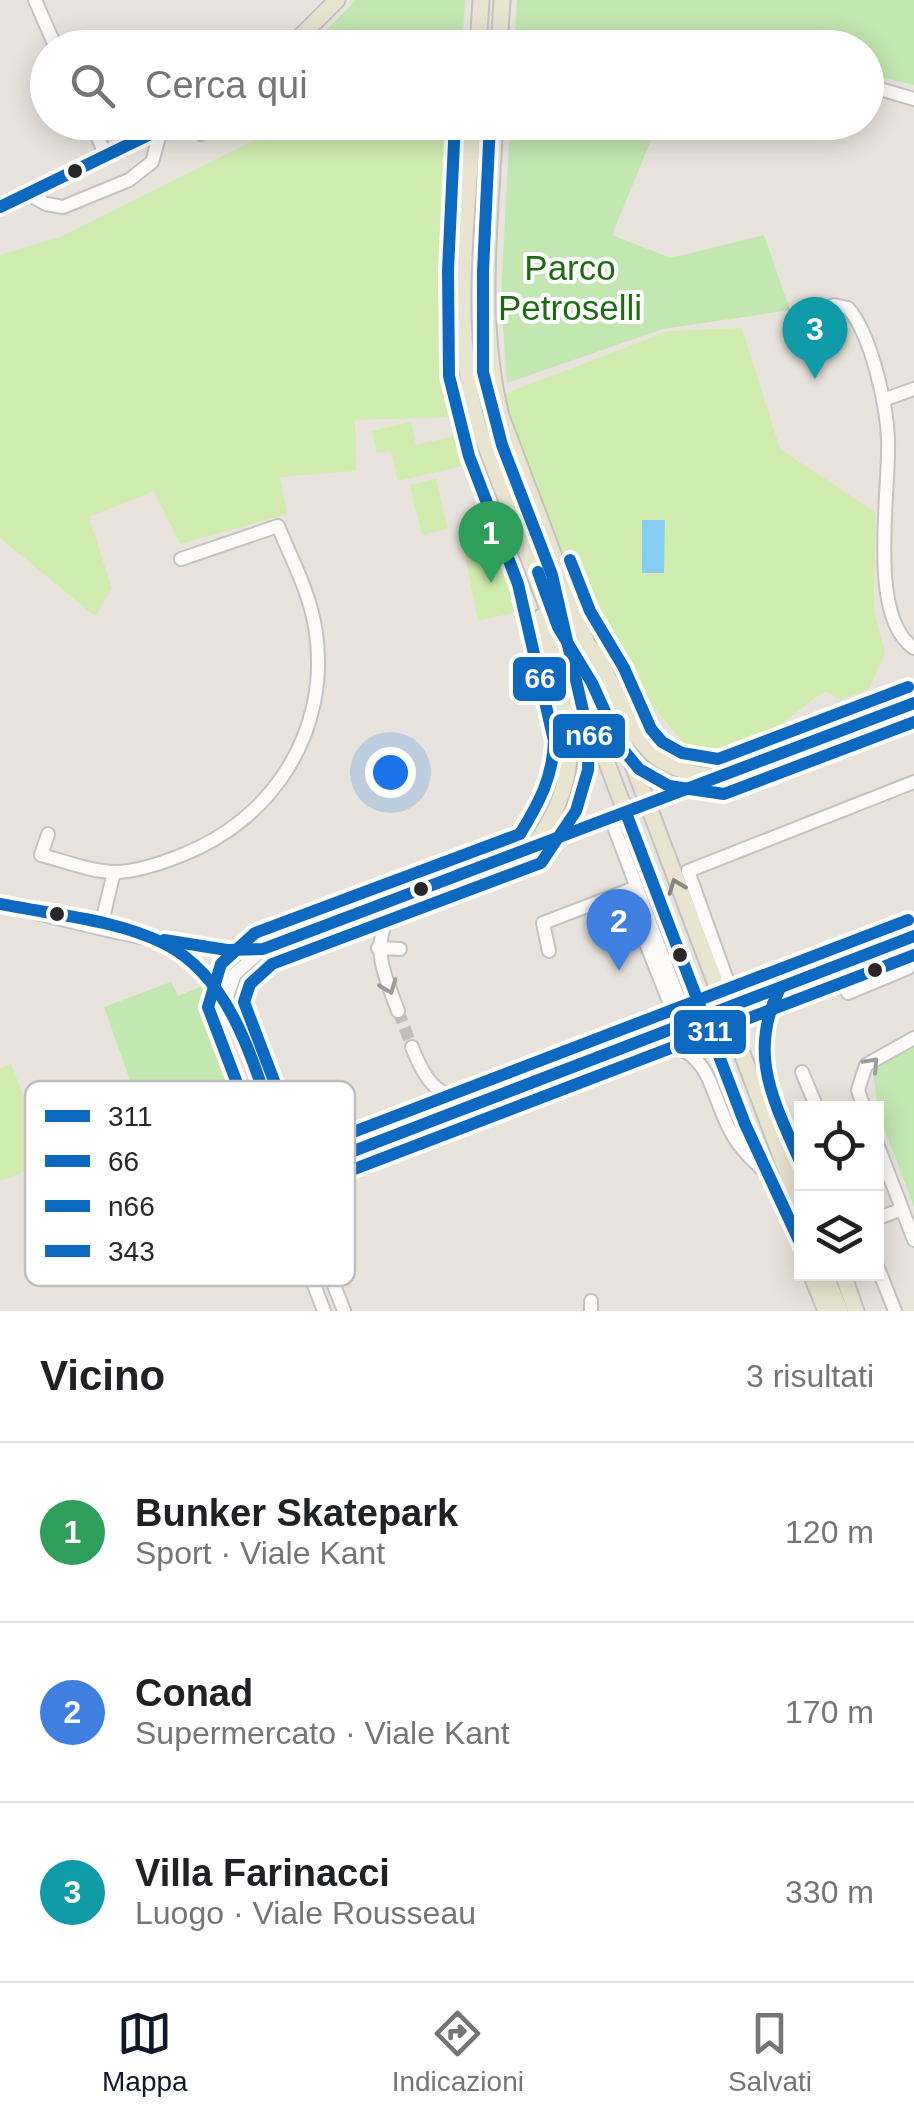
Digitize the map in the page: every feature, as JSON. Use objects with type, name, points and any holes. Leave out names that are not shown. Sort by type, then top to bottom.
[{"type":"main road","points":[[307,30],[337,0]]},
{"type":"main road","points":[[479,30],[481,0]]},
{"type":"main road","points":[[500,30],[502,0]]},
{"type":"main road","points":[[0,207],[141,140]]},
{"type":"main road","points":[[473,140],[464,272],[468,382],[486,450],[690,1022],[794,1230]]},
{"type":"main road","points":[[494,140],[487,343],[506,432],[644,806],[730,1007],[795,1191]]},
{"type":"main road","points":[[532,848],[558,807],[572,753],[568,716],[535,579]]},
{"type":"main road","points":[[574,619],[647,753],[676,770],[720,777]]},
{"type":"main road","points":[[815,1281],[826,1311]]},
{"type":"main road","points":[[828,1281],[840,1311]]},
{"type":"main road","points":[[845,1281],[856,1311]]},
{"type":"street","points":[[35,0],[48,30]]},
{"type":"street","points":[[884,90],[914,99]]},
{"type":"street","points":[[99,140],[107,158]]},
{"type":"street","points":[[30,194],[52,206],[70,206],[129,180],[152,162],[158,140]]},
{"type":"street","points":[[464,272],[470,302],[480,302],[486,292]]},
{"type":"street","points":[[809,314],[834,305],[851,310],[883,400],[888,439],[885,527],[889,606],[895,630],[914,648]]},
{"type":"street","points":[[468,382],[470,315],[480,316],[487,343]]},
{"type":"street","points":[[883,400],[914,389]]},
{"type":"street","points":[[48,834],[41,855],[114,872],[174,858],[237,827],[284,779],[309,718],[316,684],[316,632],[307,594],[278,526],[181,559]]},
{"type":"street","points":[[0,904],[149,938],[227,950],[263,949],[914,703]]},
{"type":"street","points":[[730,1007],[688,871],[914,782]]},
{"type":"street","points":[[618,816],[637,898],[690,1022]]},
{"type":"street","points":[[101,926],[114,872]]},
{"type":"street","points":[[397,897],[382,925],[378,948],[398,1011]]},
{"type":"street","points":[[609,914],[637,898]]},
{"type":"street","points":[[549,951],[543,923],[637,898]]},
{"type":"street","points":[[837,966],[848,993],[908,968],[913,936]]},
{"type":"street","points":[[355,1146],[480,1104],[913,936]]},
{"type":"street","points":[[149,938],[196,964],[225,1002],[255,1081]]},
{"type":"street","points":[[378,948],[400,949]]},
{"type":"street","points":[[225,1002],[235,974],[263,949]]},
{"type":"street","points":[[780,988],[761,1026],[760,1053],[794,1145]]},
{"type":"street","points":[[862,1101],[858,1090],[866,1065],[914,1038]]},
{"type":"street","points":[[640,1042],[672,1046],[701,1063],[734,1137],[769,1175]]},
{"type":"street","points":[[412,1047],[432,1088],[448,1098],[480,1104]]},
{"type":"street","points":[[802,1072],[813,1101]]},
{"type":"street","points":[[884,1162],[914,1240]]},
{"type":"street","points":[[884,1216],[902,1210]]},
{"type":"street","points":[[883,1281],[895,1311]]},
{"type":"street","points":[[314,1286],[324,1311]]},
{"type":"street","points":[[335,1286],[344,1311]]},
{"type":"green space","points":[[356,0],[465,0],[463,30],[327,30]]},
{"type":"green space","points":[[517,0],[914,0],[914,85],[884,78],[884,30],[515,30]]},
{"type":"green space","points":[[441,140],[455,146],[450,334],[457,417],[355,420],[356,471],[280,477],[287,514],[180,544],[154,491],[89,517],[112,589],[95,616],[0,538],[0,255],[60,237],[251,142]]},
{"type":"green space","name":"Parco Petroselli","points":[[509,140],[651,140],[612,235],[671,258],[764,235],[790,310],[663,329],[507,383],[501,298]]},
{"type":"green space","points":[[742,328],[780,449],[875,512],[874,611],[885,652],[869,689],[841,700],[826,691],[756,743],[708,766],[697,760],[610,653],[584,588],[545,525],[504,394],[669,331]]},
{"type":"green space","points":[[411,422],[416,445],[455,436],[462,466],[398,481],[391,451],[377,453],[372,431]]},
{"type":"green space","points":[[436,479],[448,529],[422,535],[410,485]]},
{"type":"green space","points":[[498,538],[521,611],[478,621],[465,554],[471,544]]},
{"type":"green space","points":[[171,982],[178,996],[202,986],[215,1006],[242,1081],[130,1081],[104,1007]]},
{"type":"green space","points":[[914,1046],[914,1207],[884,1127],[884,1101],[877,1101],[873,1074],[885,1058]]},
{"type":"green space","points":[[11,1064],[25,1100],[25,1171],[0,1181],[0,1069]]},
{"type":"water","points":[[642,520],[665,520],[664,573],[642,573]]},
{"type":"tunnel","points":[[398,1011],[412,1047]]},
{"type":"transit line","name":"343","points":[[0,207],[138,140]]},
{"type":"transit line","name":"66","points":[[236,1081],[208,1007],[221,964],[255,933],[520,834],[544,789],[551,766],[554,741],[518,584],[469,456],[449,376],[448,270],[454,140]]},
{"type":"transit line","name":"n66","points":[[274,1081],[244,1002],[250,984],[272,964],[541,863],[576,811],[588,770],[589,737],[552,575],[502,445],[483,372],[489,140]]},
{"type":"transit line","name":"n66","points":[[570,560],[590,611],[624,668],[651,729],[662,742],[682,753],[718,759],[908,687]]},
{"type":"transit line","name":"66","points":[[538,572],[558,627],[592,683],[621,747],[639,769],[669,786],[724,794],[914,722]]},
{"type":"transit line","name":"311","points":[[164,940],[227,950],[263,949],[914,703]]},
{"type":"transit line","name":"311","points":[[626,813],[745,1124],[794,1230]]},
{"type":"transit line","name":"311","points":[[0,904],[126,929],[165,944],[192,963],[214,987],[232,1015],[260,1081]]},
{"type":"transit line","name":"n66","points":[[355,1131],[908,920]]},
{"type":"transit line","name":"311","points":[[355,1150],[914,936]]},
{"type":"transit line","name":"66","points":[[355,1169],[914,955]]},
{"type":"transit line","name":"311","points":[[780,988],[770,1012],[765,1057],[774,1100],[794,1147]]},
{"type":"place","name":"Villa Farinacci","points":[[815,379]]},
{"type":"place","name":"Bunker Skatepark","points":[[491,583]]},
{"type":"place","name":"Conad","points":[[619,971]]}]
